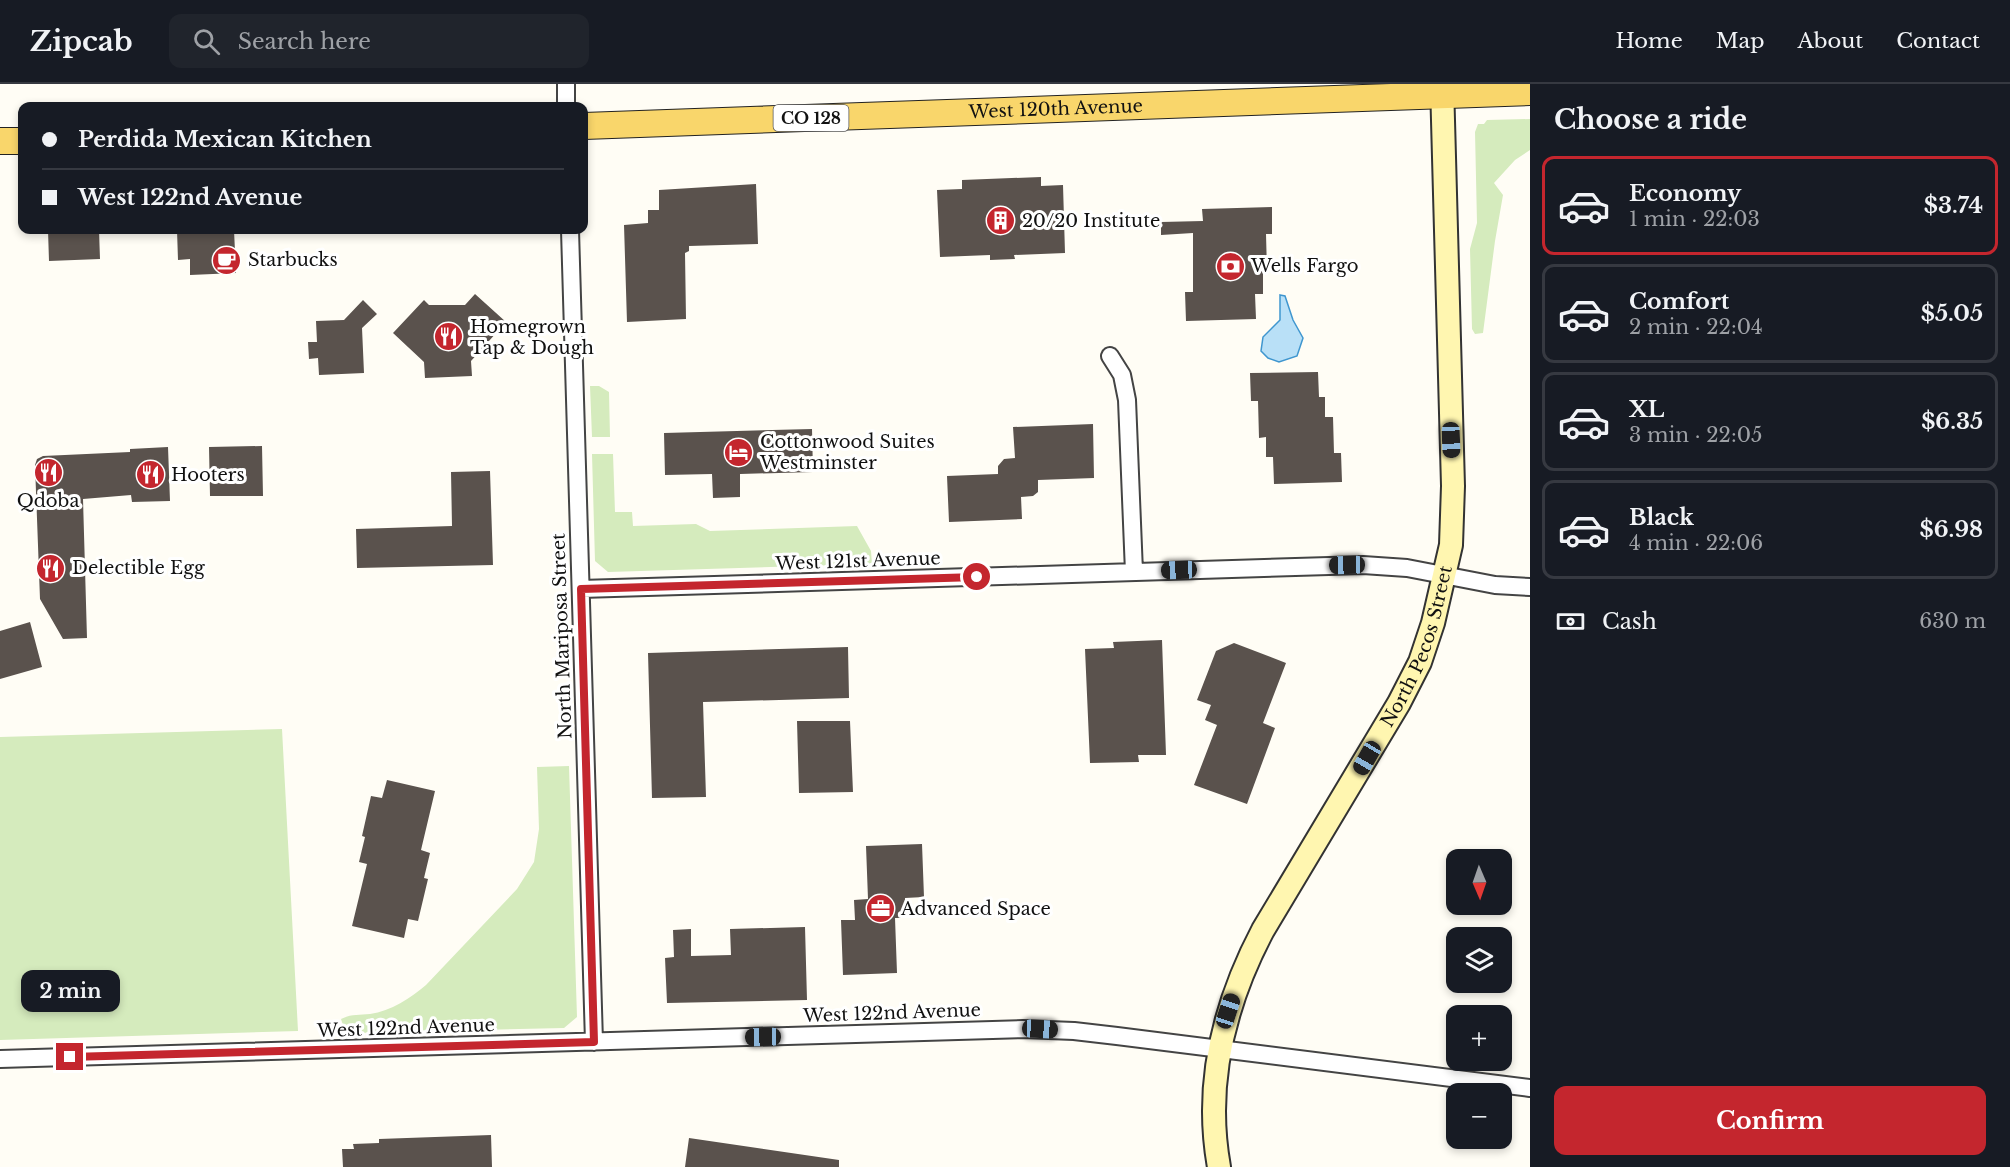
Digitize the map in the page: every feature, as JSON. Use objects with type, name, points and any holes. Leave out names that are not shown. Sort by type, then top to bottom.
[{"type":"main road","name":"West 120th Avenue","points":[[588,126],[1446,88],[1530,92]]},
{"type":"main road","points":[[0,141],[18,141]]},
{"type":"street","points":[[566,84],[566,102]]},
{"type":"street","name":"North Pecos Street","points":[[1219,1167],[1215,1111],[1219,1050],[1228,1011],[1247,960],[1399,703],[1420,662],[1433,623],[1445,574],[1453,531],[1446,88]]},
{"type":"street","name":"North Mariposa Street","points":[[570,234],[594,1042]]},
{"type":"street","points":[[1110,356],[1122,375],[1127,400],[1134,572]]},
{"type":"street","name":"West 121st Avenue","points":[[581,589],[1363,565],[1391,566],[1445,574],[1495,585],[1530,587]]},
{"type":"street","name":"West 122nd Avenue","points":[[0,1059],[1023,1029],[1074,1031],[1530,1088]]},
{"type":"green space","points":[[1530,119],[1530,150],[1515,160],[1494,183],[1503,195],[1483,333],[1475,334],[1472,329],[1470,249],[1477,223],[1475,132],[1478,124],[1484,124],[1487,120]]},
{"type":"green space","points":[[590,386],[599,386],[609,392],[610,437],[592,437]]},
{"type":"green space","points":[[592,454],[613,454],[615,512],[632,512],[633,526],[696,524],[710,531],[857,526],[871,551],[872,564],[608,572],[595,561]]},
{"type":"green space","points":[[282,729],[298,1031],[0,1040],[0,737]]},
{"type":"green space","points":[[569,766],[577,1017],[564,1028],[357,1033],[344,1028],[341,1019],[386,1010],[420,990],[517,889],[534,862],[539,829],[537,767]]},
{"type":"water","points":[[1280,295],[1285,296],[1293,320],[1303,338],[1297,356],[1279,362],[1268,358],[1261,351],[1263,337],[1280,320]]},
{"type":"building","name":"20/20 Institute","points":[[1041,177],[1041,186],[1063,185],[1065,253],[1014,255],[1015,259],[990,260],[990,255],[940,257],[937,190],[962,189],[962,180]]},
{"type":"building","points":[[756,184],[758,244],[689,246],[689,251],[685,253],[686,319],[627,322],[624,225],[648,223],[648,210],[659,210],[659,190]]},
{"type":"building","name":"Wells Fargo","points":[[1272,207],[1272,234],[1266,234],[1267,271],[1263,271],[1263,294],[1255,294],[1256,319],[1186,321],[1185,292],[1193,292],[1193,233],[1161,235],[1161,222],[1203,221],[1202,209]]},
{"type":"building","points":[[48,234],[99,234],[100,259],[49,261]]},
{"type":"building","points":[[177,234],[234,234],[236,273],[190,275],[190,259],[178,260]]},
{"type":"building","points":[[475,294],[506,322],[471,361],[472,376],[425,378],[424,362],[393,333],[424,300],[429,305],[465,305]]},
{"type":"building","points":[[363,300],[377,314],[362,328],[364,373],[319,375],[318,358],[309,359],[308,342],[317,342],[316,321],[344,320]]},
{"type":"building","points":[[1318,372],[1319,397],[1325,397],[1325,417],[1333,417],[1334,453],[1341,453],[1342,482],[1274,484],[1273,457],[1266,457],[1266,437],[1259,438],[1258,401],[1251,401],[1250,373]]},
{"type":"building","points":[[1093,424],[1094,478],[1038,480],[1038,492],[1033,496],[1021,497],[1022,519],[949,522],[947,476],[998,474],[998,466],[1004,459],[1015,458],[1013,427]]},
{"type":"building","name":"Cottonwood Suites Westminster","points":[[812,429],[813,472],[740,474],[740,497],[713,498],[712,474],[665,475],[664,433]]},
{"type":"building","points":[[262,446],[263,496],[210,496],[209,447]]},
{"type":"building","points":[[168,447],[170,501],[132,502],[131,495],[83,499],[87,638],[63,639],[40,599],[35,465],[37,459],[43,456],[130,452],[130,449]]},
{"type":"building","points":[[490,471],[493,565],[357,568],[356,529],[452,526],[451,472]]},
{"type":"building","points":[[30,622],[42,667],[0,679],[0,631]]},
{"type":"building","points":[[1162,640],[1166,755],[1138,755],[1139,762],[1090,763],[1085,649],[1114,648],[1113,642]]},
{"type":"building","points":[[1234,643],[1286,663],[1263,723],[1275,728],[1247,804],[1194,785],[1217,725],[1205,720],[1211,705],[1197,700],[1216,651]]},
{"type":"building","points":[[848,647],[849,698],[703,702],[706,797],[652,798],[648,653]]},
{"type":"building","points":[[797,721],[850,721],[853,792],[799,793]]},
{"type":"building","points":[[387,780],[435,791],[421,850],[430,853],[424,878],[428,879],[418,921],[408,919],[404,938],[352,926],[367,864],[359,862],[371,796],[382,798]]},
{"type":"building","name":"Advanced Space","points":[[922,844],[924,897],[905,898],[905,918],[895,918],[897,973],[843,975],[841,920],[855,920],[854,900],[868,899],[866,846]]},
{"type":"building","points":[[805,927],[807,1000],[667,1003],[665,958],[674,957],[673,930],[691,929],[691,956],[731,955],[730,929]]},
{"type":"building","points":[[491,1135],[492,1167],[343,1167],[342,1149],[354,1149],[353,1144],[379,1143],[379,1139]]},
{"type":"building","points":[[689,1138],[839,1160],[839,1167],[685,1167]]},
{"type":"place","name":"20/20 Institute","points":[[1001,221]]},
{"type":"place","name":"Starbucks","points":[[227,260]]},
{"type":"place","name":"Wells Fargo","points":[[1230,266]]},
{"type":"place","name":"Homegrown Tap & Dough","points":[[449,337]]},
{"type":"place","name":"Cottonwood Suites Westminster","points":[[739,452]]},
{"type":"place","name":"Qdoba","points":[[48,472]]},
{"type":"place","name":"Hooters","points":[[150,475]]},
{"type":"place","name":"Delectible Egg","points":[[51,568]]},
{"type":"place","name":"Advanced Space","points":[[880,909]]},
{"type":"route","points":[[70,1057],[594,1042],[581,589],[977,577]]}]
